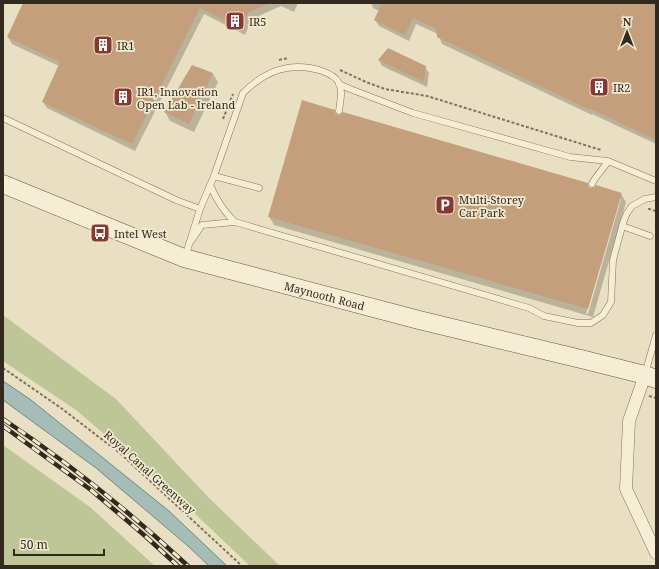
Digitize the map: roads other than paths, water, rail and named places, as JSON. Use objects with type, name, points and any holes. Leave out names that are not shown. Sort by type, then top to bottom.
[{"type":"main road","name":"Maynooth Road","points":[[3,184],[184,258],[419,320],[651,377]]},
{"type":"street","points":[[651,377],[628,421],[626,489],[656,553]]},
{"type":"lane","points":[[187,251],[200,209],[214,176],[243,93],[253,83],[276,70],[288,67],[314,69],[330,74],[339,84],[413,113],[570,157],[608,162],[656,180]]},
{"type":"lane","points":[[339,84],[341,96],[339,111]]},
{"type":"lane","points":[[3,118],[176,200],[200,209]]},
{"type":"lane","points":[[592,184],[596,176],[608,162]]},
{"type":"lane","points":[[214,176],[259,188]]},
{"type":"lane","points":[[210,185],[216,199],[228,216],[235,222]]},
{"type":"lane","points":[[189,244],[202,226],[235,222],[529,308],[544,316],[578,323],[591,323],[603,315],[611,302],[613,260],[627,213],[632,206],[645,199],[656,197]]},
{"type":"lane","points":[[622,226],[650,236]]},
{"type":"lane","points":[[651,377],[656,335]]},
{"type":"water","points":[[3,381],[31,400],[169,511],[227,566],[209,566],[188,546],[96,468],[3,400]]},
{"type":"railway","points":[[3,419],[52,453],[98,489],[144,526],[188,566]]},
{"type":"railway","points":[[3,426],[91,490],[178,566]]},
{"type":"place","name":"IR5","points":[[235,21]]},
{"type":"place","name":"IR1","points":[[103,45]]},
{"type":"place","name":"IR2","points":[[599,87]]},
{"type":"place","name":"IR1, Innovation Open Lab - Ireland","points":[[123,97]]},
{"type":"place","name":"Multi-Storey Car Park","points":[[445,205]]},
{"type":"place","name":"Intel West","points":[[100,233]]}]
